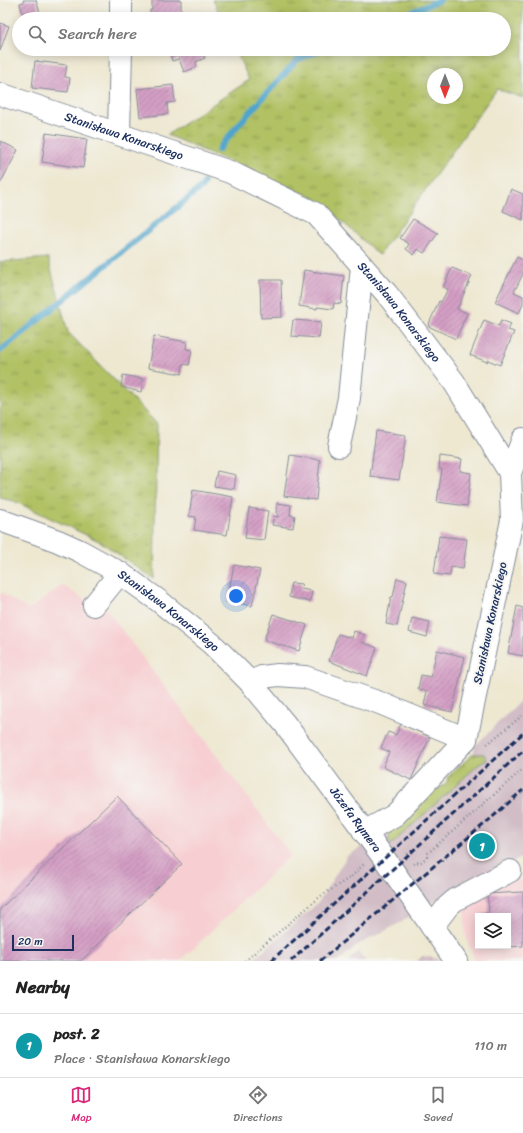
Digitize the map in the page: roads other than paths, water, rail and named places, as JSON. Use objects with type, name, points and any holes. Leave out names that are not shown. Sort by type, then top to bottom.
[{"type":"street","points":[[120,0],[121,12]]},
{"type":"street","points":[[119,134],[121,56]]},
{"type":"street","name":"Stanisława Konarskiego","points":[[0,94],[230,172],[316,214],[386,294],[454,382],[510,473],[512,520],[466,739]]},
{"type":"street","points":[[339,446],[349,398],[362,266]]},
{"type":"street","points":[[510,473],[523,439]]},
{"type":"street","name":"Stanisława Konarskiego","points":[[0,520],[58,541],[80,551],[120,573],[153,596],[212,644],[250,682]]},
{"type":"street","points":[[94,605],[120,573]]},
{"type":"street","points":[[250,682],[262,677],[278,675],[306,677],[380,703],[466,739],[396,815],[364,832]]},
{"type":"street","name":"Józefa Rymera","points":[[250,682],[289,729],[400,879],[456,961]]},
{"type":"street","points":[[432,927],[448,906],[455,900],[510,871]]},
{"type":"waterway","points":[[412,12],[440,0]]},
{"type":"waterway","points":[[218,150],[240,123],[297,60],[307,56]]},
{"type":"waterway","points":[[0,351],[202,187],[204,182]]},
{"type":"railway","points":[[271,961],[523,733]]},
{"type":"railway","points":[[291,961],[523,751]]},
{"type":"railway","points":[[320,961],[523,790]]},
{"type":"place","name":"post. 2","points":[[482,846]]}]
